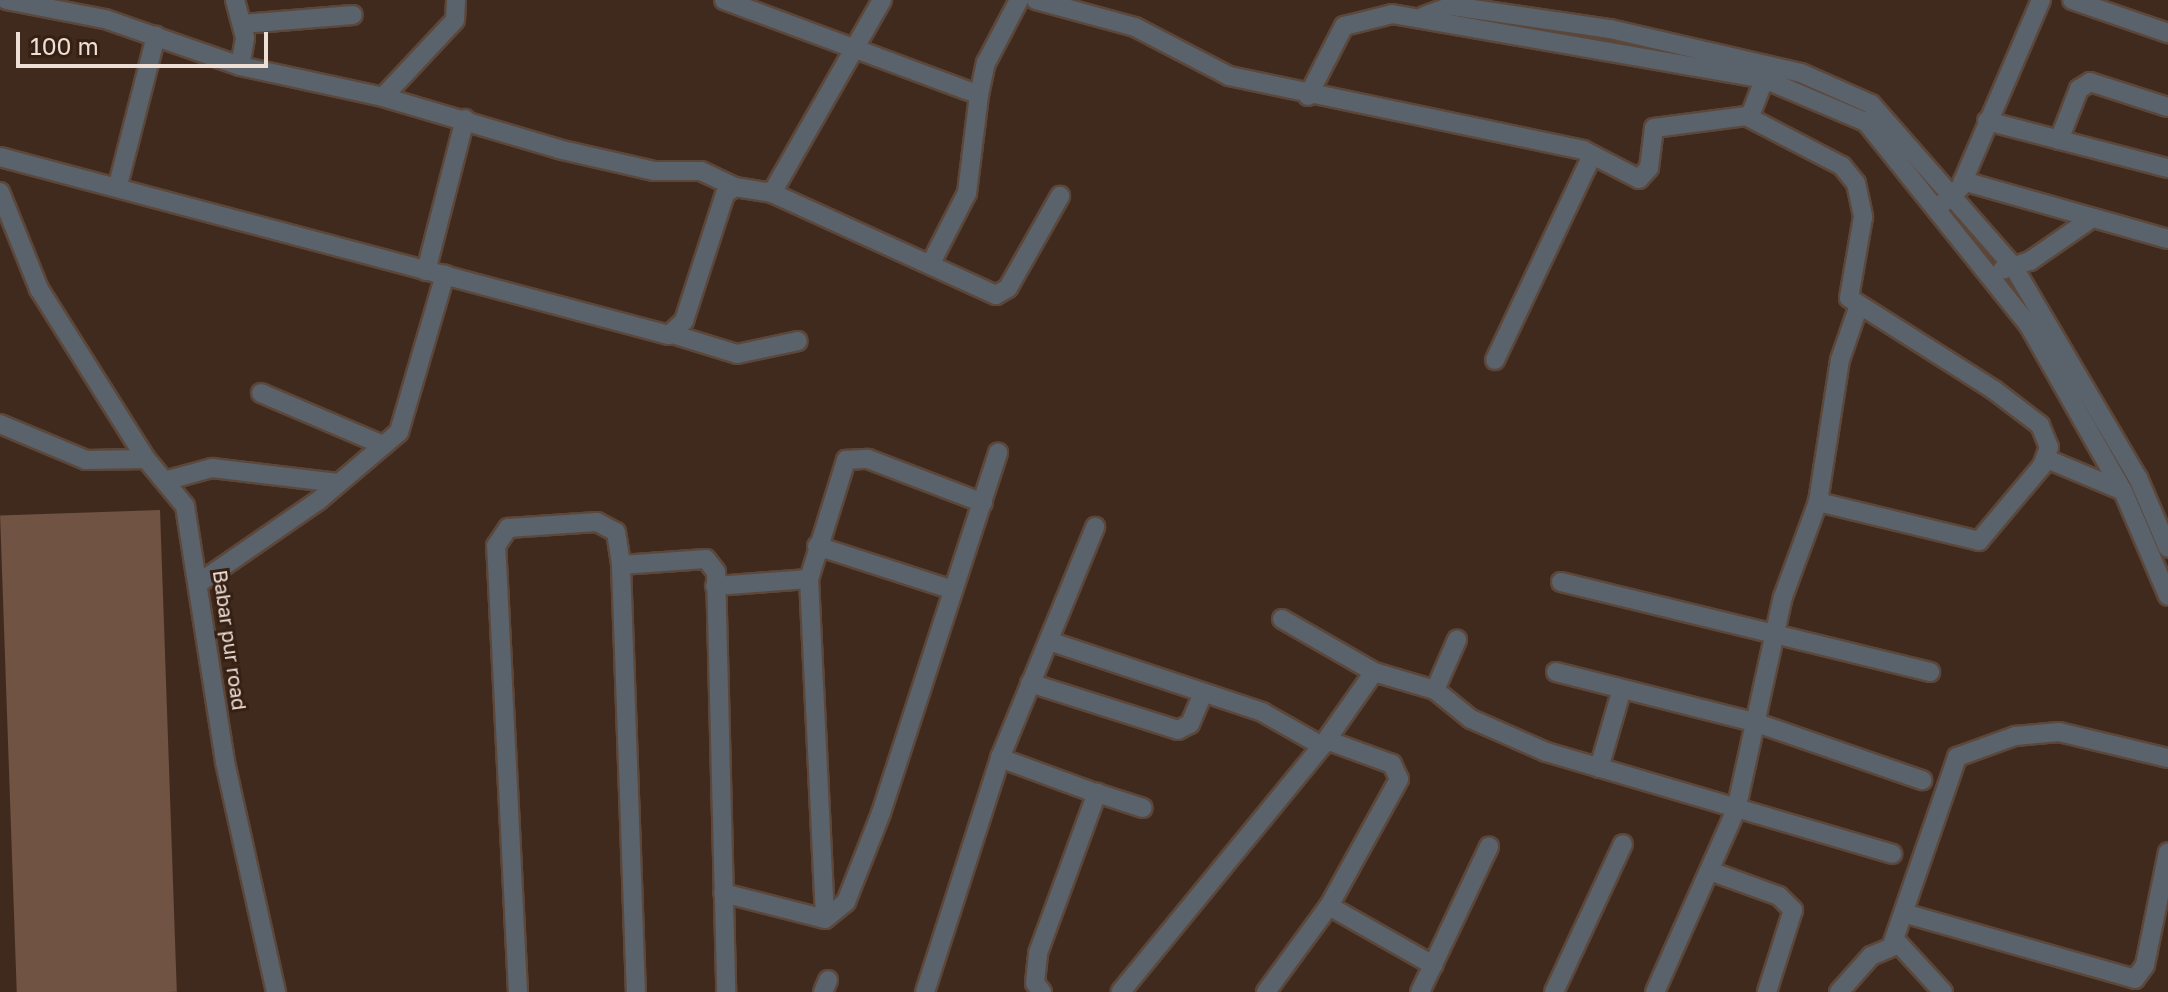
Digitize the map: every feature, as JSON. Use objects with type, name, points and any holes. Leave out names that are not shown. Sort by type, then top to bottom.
[{"type":"street","points":[[6,0],[105,19],[240,66],[383,97],[642,168],[701,171],[735,187],[772,193],[1003,293],[1060,196]]},
{"type":"street","points":[[100,0],[105,19]]},
{"type":"street","points":[[235,0],[243,24],[240,66]]},
{"type":"street","points":[[383,97],[455,20],[456,0]]},
{"type":"street","points":[[724,0],[857,46],[979,95]]},
{"type":"street","points":[[772,193],[882,0]]},
{"type":"street","points":[[931,263],[967,193],[986,63],[1019,0]]},
{"type":"street","points":[[1036,0],[1113,19],[1229,76],[1308,96],[1414,114],[1592,156],[1643,178],[1654,128],[1750,116],[1842,166],[1856,183],[1863,217],[1847,291],[1858,308],[2040,425],[2048,436],[2047,459],[1979,541],[1818,502]]},
{"type":"street","points":[[1944,202],[1963,181],[2041,0]]},
{"type":"street","points":[[2072,0],[2168,33]]},
{"type":"street","points":[[1424,16],[1452,6],[1578,25],[1801,73],[1871,104],[1944,202],[1988,274],[2028,324],[2123,491],[2168,596]]},
{"type":"street","points":[[1308,96],[1344,26],[1392,14],[1424,16],[1764,79],[1866,122],[1944,202],[2013,266],[2138,478],[2163,528],[2168,548]]},
{"type":"street","points":[[243,24],[353,15]]},
{"type":"street","points":[[118,185],[156,36]]},
{"type":"street","points":[[1750,116],[1764,79]]},
{"type":"street","points":[[2059,140],[2079,89],[2090,82],[2168,107]]},
{"type":"street","points":[[426,271],[465,119]]},
{"type":"street","points":[[1987,121],[2168,168]]},
{"type":"street","points":[[1495,360],[1592,156]]},
{"type":"street","points":[[0,157],[118,185],[737,354],[798,341]]},
{"type":"street","points":[[1963,181],[2168,239]]},
{"type":"street","points":[[672,334],[684,321],[725,194],[735,187]]},
{"type":"street","name":"Babar pur road","points":[[0,192],[39,289],[146,459],[168,480],[185,506],[225,762],[260,894],[276,992]]},
{"type":"street","points":[[1988,274],[2013,266],[2092,218]]},
{"type":"street","points":[[199,583],[338,483],[402,427],[445,275]]},
{"type":"street","points":[[1655,992],[1736,810],[1776,630],[1818,502],[1840,360],[1858,308]]},
{"type":"street","points":[[261,393],[383,445]]},
{"type":"street","points":[[0,424],[86,460],[146,459]]},
{"type":"street","points":[[825,919],[846,902],[881,813],[998,453]]},
{"type":"street","points":[[825,919],[809,579],[837,469],[857,457],[983,503]]},
{"type":"street","points":[[2047,459],[2123,491]]},
{"type":"street","points":[[168,480],[212,468],[338,483]]},
{"type":"street","points":[[518,992],[496,546],[508,528],[597,522],[616,532],[621,565],[636,992]]},
{"type":"street","points":[[925,992],[1000,758],[1095,527]]},
{"type":"street","points":[[817,546],[953,590]]},
{"type":"street","points":[[621,565],[706,559],[715,586],[726,992]]},
{"type":"street","points":[[715,586],[809,579]]},
{"type":"street","points":[[1561,582],[1776,630],[1930,672]]},
{"type":"street","points":[[1282,619],[1374,672],[1435,690],[1471,719],[1599,768],[1892,854]]},
{"type":"street","points":[[1435,690],[1457,640]]},
{"type":"street","points":[[1049,641],[1274,717],[1324,743],[1400,772],[1329,906],[1266,992]]},
{"type":"street","points":[[1121,992],[1324,743],[1374,672]]},
{"type":"street","points":[[1556,672],[1757,723],[1922,780]]},
{"type":"street","points":[[1030,683],[1178,730],[1190,724],[1203,694]]},
{"type":"street","points":[[1599,768],[1622,689]]},
{"type":"street","points":[[1839,992],[1892,945],[1907,914],[1957,757],[2015,736],[2059,732],[2168,758]]},
{"type":"street","points":[[1000,758],[1143,808]]},
{"type":"street","points":[[1042,992],[1035,983],[1038,953],[1098,794]]},
{"type":"street","points":[[1554,992],[1623,844]]},
{"type":"street","points":[[1420,992],[1489,847]]},
{"type":"street","points":[[1907,914],[2135,979],[2142,975],[2168,852]]},
{"type":"street","points":[[1710,871],[1779,896],[1793,910],[1767,992]]},
{"type":"street","points":[[723,893],[825,919]]},
{"type":"street","points":[[1329,906],[1433,965]]},
{"type":"street","points":[[1892,945],[1912,953],[1943,992]]},
{"type":"shaded area","points":[[160,510],[177,992],[17,992],[0,516]]}]
